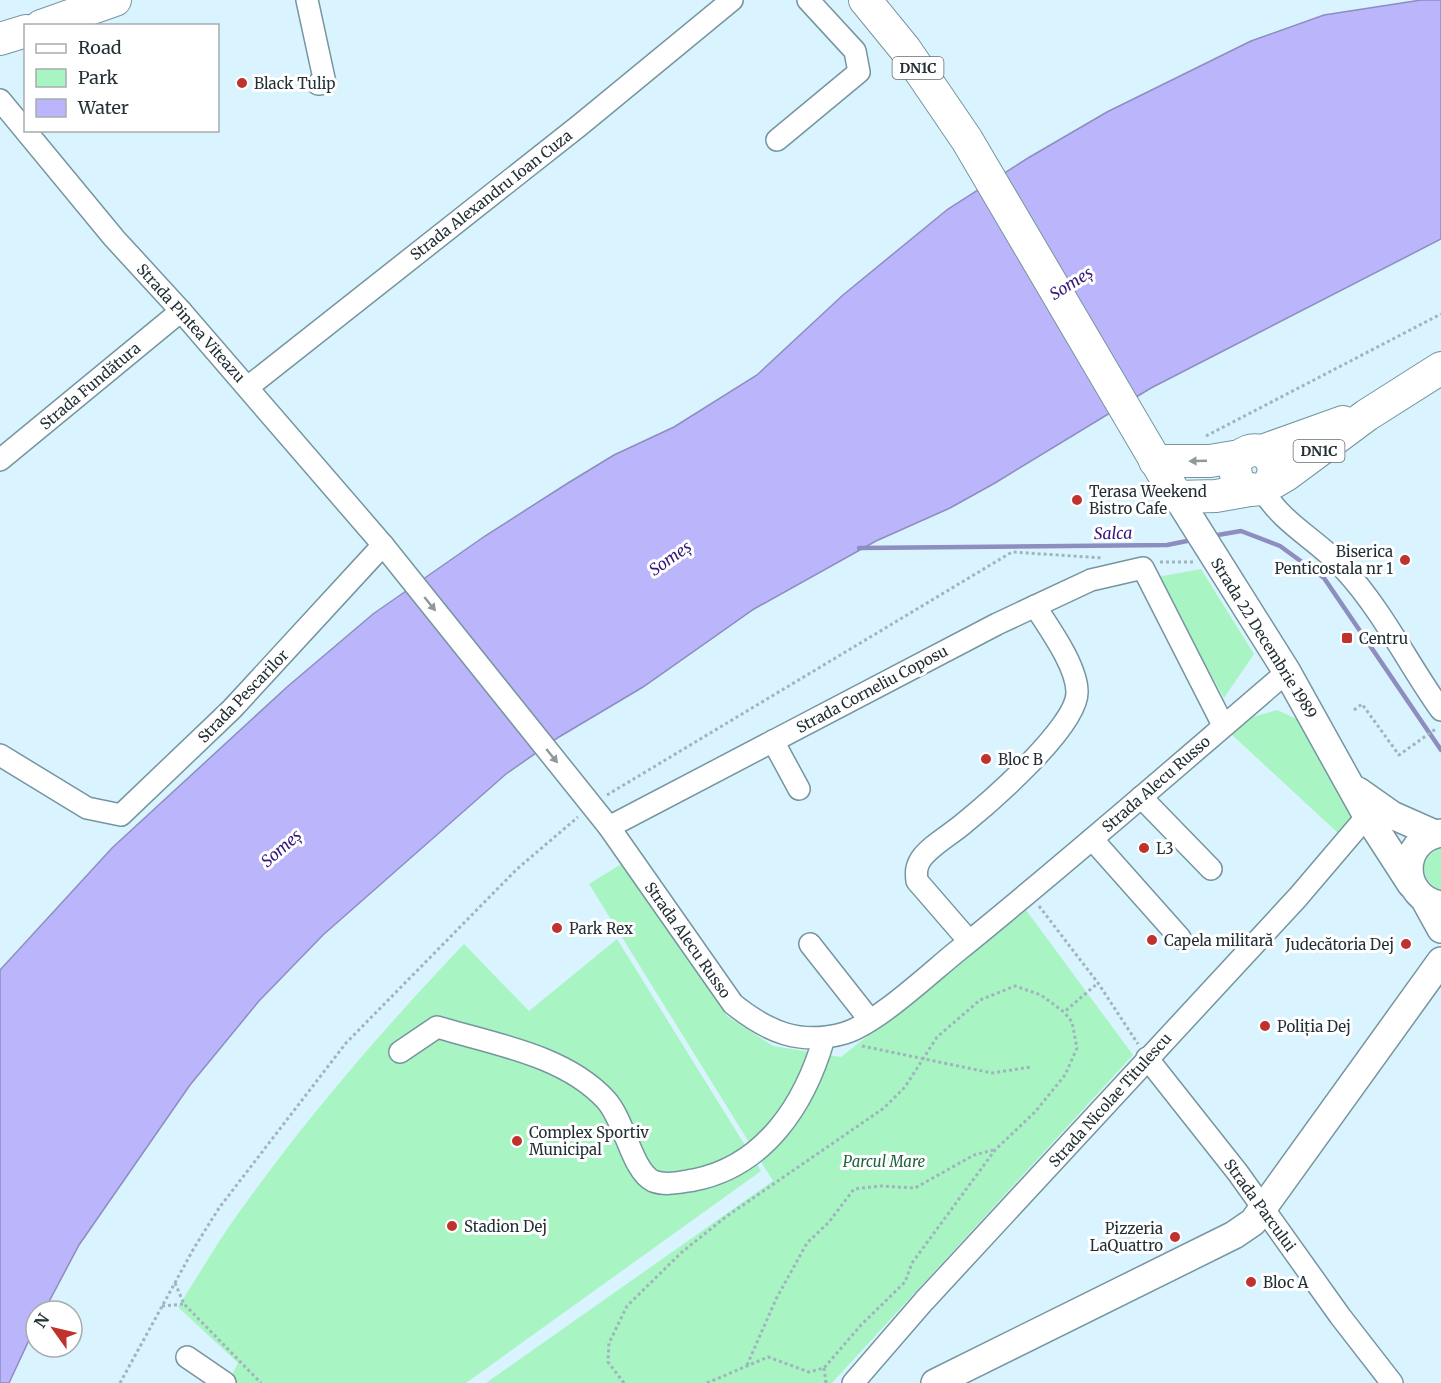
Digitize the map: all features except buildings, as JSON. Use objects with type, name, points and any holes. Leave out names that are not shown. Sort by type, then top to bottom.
[{"type":"highway","points":[[47,24],[115,0]]},
{"type":"highway","name":"DN1C","points":[[865,0],[905,49],[967,140],[1176,497],[1216,496],[1260,488],[1367,414],[1441,368]]},
{"type":"highway","points":[[0,39],[24,32]]},
{"type":"highway","name":"DN1C","points":[[1148,449],[1210,461],[1251,453],[1367,414]]},
{"type":"highway","points":[[1251,453],[1234,466],[1235,475],[1238,483],[1260,488]]},
{"type":"main road","name":"Strada 22 Decembrie 1989","points":[[1176,497],[1287,672],[1367,816],[1426,896],[1441,929]]},
{"type":"main road","name":"Strada 22 Decembrie 1989","points":[[1347,781],[1377,806],[1438,834]]},
{"type":"main road","points":[[1426,896],[1408,866],[1419,843],[1438,834]]},
{"type":"main road","points":[[935,1383],[1234,1235],[1253,1222],[1441,961]]},
{"type":"street","points":[[307,0],[321,83]]},
{"type":"street","name":"Strada Alexandru Ioan Cuza","points":[[248,387],[580,125],[732,0]]},
{"type":"street","points":[[777,140],[859,72],[855,51],[808,0]]},
{"type":"street","name":"Strada Pintea Viteazu","points":[[0,100],[24,129]]},
{"type":"street","name":"Strada Pintea Viteazu","points":[[26,132],[114,238],[248,387],[388,552],[586,798]]},
{"type":"street","name":"Strada Fundătura","points":[[0,460],[181,311]]},
{"type":"street","points":[[1260,488],[1278,514],[1345,570],[1372,604],[1441,710]]},
{"type":"street","name":"Strada Pescarilor","points":[[0,755],[87,808],[121,815],[232,709],[388,552]]},
{"type":"street","points":[[1149,565],[1223,725]]},
{"type":"street","name":"Strada Corneliu Coposu","points":[[609,828],[1035,606],[1091,580],[1149,565]]},
{"type":"street","points":[[969,941],[917,881],[916,869],[922,857],[964,823],[1050,742],[1074,710],[1077,692],[1073,675],[1035,606]]},
{"type":"street","name":"Strada Alecu Russo","points":[[586,798],[733,1004],[759,1024],[788,1035],[828,1037],[848,1032],[869,1020],[969,941],[1287,672]]},
{"type":"street","points":[[773,741],[799,789]]},
{"type":"street","points":[[1141,797],[1211,869]]},
{"type":"street","name":"Strada Nicolae Titulescu","points":[[853,1383],[1147,1058],[1298,897],[1367,816]]},
{"type":"street","points":[[1092,839],[1180,938]]},
{"type":"street","points":[[810,944],[869,1020]]},
{"type":"street","points":[[400,1052],[437,1027],[545,1060],[590,1085],[607,1101],[620,1120],[642,1173],[651,1180],[663,1184],[706,1178],[747,1160],[788,1116],[815,1069],[828,1037]]},
{"type":"street","name":"Strada Parcului","points":[[1147,1058],[1264,1209],[1392,1383]]},
{"type":"street","points":[[187,1356],[225,1383]]},
{"type":"path","points":[[1204,437],[1441,314]]},
{"type":"path","points":[[120,1383],[175,1282],[219,1208],[346,1043],[586,798],[631,778],[1012,552],[1108,558]]},
{"type":"path","points":[[1149,565],[1218,563]]},
{"type":"path","points":[[1354,710],[1362,705],[1399,755],[1441,725]]},
{"type":"path","points":[[1029,892],[1098,983],[1147,1058]]},
{"type":"path","points":[[1064,1012],[1098,983]]},
{"type":"path","points":[[624,1383],[608,1362],[609,1343],[627,1306],[682,1252],[727,1216],[884,1108],[905,1087],[937,1037],[980,1000],[1015,986],[1041,995],[1064,1012],[1072,1022],[1077,1048],[1065,1076],[1035,1112],[995,1150],[912,1263],[905,1282],[861,1325],[824,1368],[809,1372],[768,1357],[707,1383]]},
{"type":"path","points":[[828,1037],[856,1045],[992,1073],[1031,1068]]},
{"type":"path","points":[[747,1365],[776,1299],[807,1243],[829,1222],[854,1189],[881,1186],[915,1188],[974,1155],[995,1150]]},
{"type":"path","points":[[175,1282],[184,1304],[261,1383]]},
{"type":"path","points":[[162,1306],[184,1304]]},
{"type":"path","points":[[824,1368],[826,1383]]},
{"type":"green space","points":[[1201,569],[1254,654],[1224,698],[1157,577]]},
{"type":"green space","points":[[1277,710],[1297,719],[1358,815],[1339,834],[1230,733],[1242,720]]},
{"type":"green space","points":[[1441,848],[1441,890],[1428,881],[1424,869],[1428,857]]},
{"type":"green space","name":"Parcul Mare","points":[[626,861],[727,1016],[773,1046],[841,1057],[1026,910],[1133,1055],[832,1383],[486,1383],[773,1181],[589,884]]},
{"type":"green space","name":"Complex Sportiv Municipal","points":[[617,939],[761,1171],[466,1383],[228,1383],[238,1363],[178,1307],[240,1211],[320,1107],[376,1040],[464,944],[529,1011]]},
{"type":"water","name":"Someș","points":[[1421,0],[1441,0],[1441,239],[1151,388],[995,483],[950,508],[876,541],[754,609],[643,687],[559,737],[506,774],[323,935],[259,1001],[190,1085],[79,1245],[50,1299],[24,1299],[24,1351],[9,1383],[0,1383],[0,970],[112,848],[287,687],[373,614],[485,536],[568,483],[614,455],[674,427],[757,375],[843,295],[948,209],[1028,158],[1107,112],[1251,41],[1324,15]]},
{"type":"waterway","name":"Salca","points":[[1212,536],[1241,531],[1280,546],[1324,578],[1441,750]]},
{"type":"waterway","name":"Salca","points":[[859,548],[1167,545],[1192,540]]},
{"type":"place","name":"Black Tulip","points":[[242,83]]},
{"type":"place","name":"Terasa Weekend Bistro Cafe","points":[[1077,500]]},
{"type":"place","name":"Biserica Penticostala nr 1","points":[[1405,560]]},
{"type":"place","name":"Centru","points":[[1347,638]]},
{"type":"place","name":"Bloc B","points":[[986,759]]},
{"type":"place","name":"L3","points":[[1144,848]]},
{"type":"place","name":"Park Rex","points":[[557,928]]},
{"type":"place","name":"Capela militară","points":[[1152,940]]},
{"type":"place","name":"Judecătoria Dej","points":[[1406,944]]},
{"type":"place","name":"Poliția Dej","points":[[1265,1026]]},
{"type":"place","name":"Complex Sportiv Municipal","points":[[517,1141]]},
{"type":"place","name":"Stadion Dej","points":[[452,1226]]},
{"type":"place","name":"Pizzeria LaQuattro","points":[[1175,1237]]},
{"type":"place","name":"Bloc A","points":[[1251,1282]]}]
